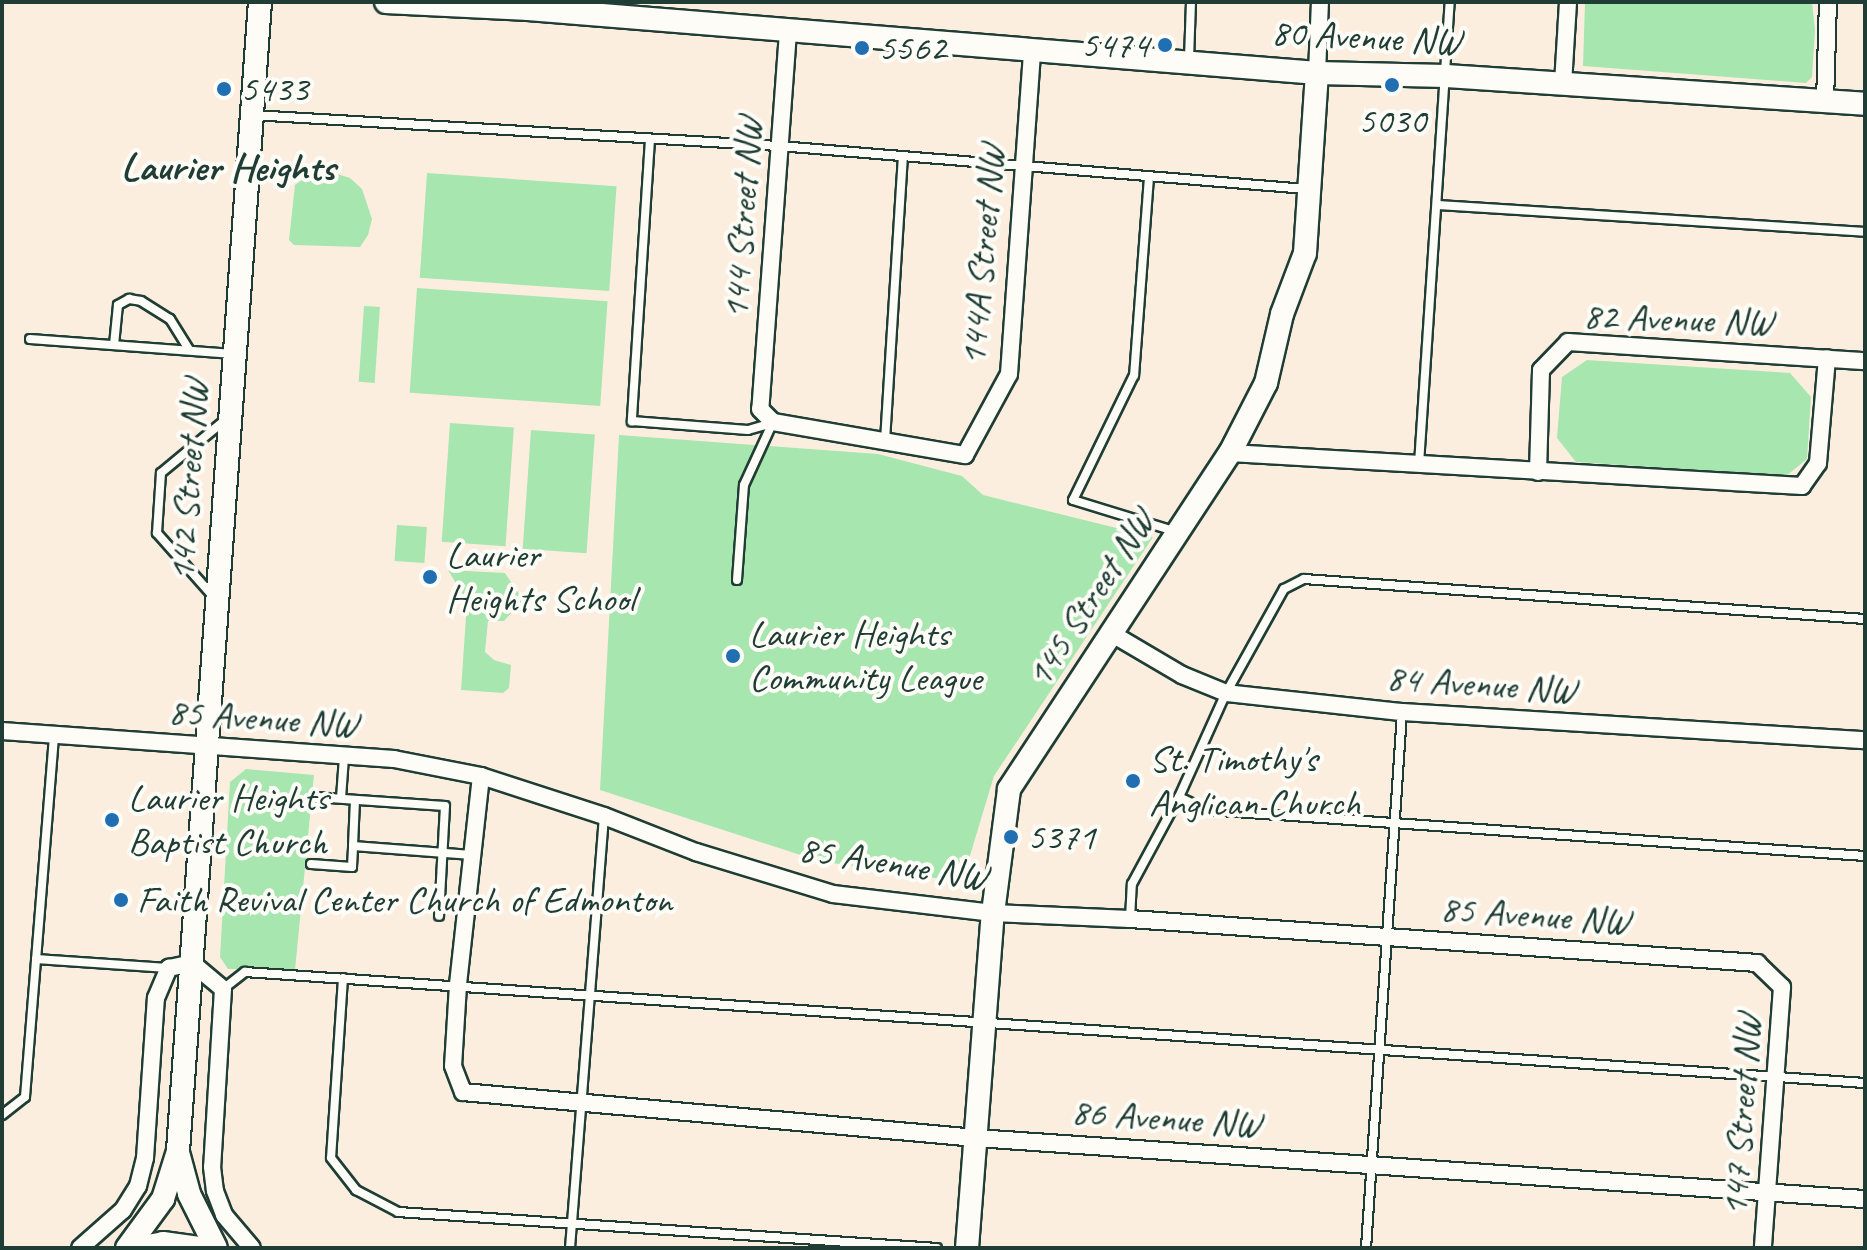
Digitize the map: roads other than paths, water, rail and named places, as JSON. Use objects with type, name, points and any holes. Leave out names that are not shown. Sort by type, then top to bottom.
[{"type":"street","name":"142 Street NW","points":[[127,1248],[163,1199],[178,1151],[260,2]]},
{"type":"street","name":"80 Avenue NW","points":[[386,2],[528,6],[788,32],[1317,73],[1446,76],[1865,104]]},
{"type":"street","name":"145 Street NW","points":[[967,1248],[993,913],[1009,789],[1109,632],[1230,453],[1266,383],[1282,314],[1305,253],[1320,2]]},
{"type":"street","points":[[1563,84],[1568,2]]},
{"type":"street","points":[[1825,102],[1828,2]]},
{"type":"street","name":"144 Street NW","points":[[773,422],[760,409],[788,32]]},
{"type":"street","name":"144A Street NW","points":[[885,441],[965,455],[1009,374],[1032,52]]},
{"type":"street","name":"82 Avenue NW","points":[[1538,472],[1541,370],[1568,342],[1865,361]]},
{"type":"street","name":"82 Avenue NW","points":[[1230,453],[1802,486],[1818,463],[1827,358]]},
{"type":"street","points":[[773,422],[885,441]]},
{"type":"street","name":"84 Avenue NW","points":[[1109,632],[1182,675],[1226,693],[1402,712],[1865,740]]},
{"type":"street","name":"85 Avenue NW","points":[[2,731],[394,759],[481,776],[604,816],[696,852],[833,894],[993,913],[1130,919],[1757,963],[1782,987]]},
{"type":"street","points":[[458,985],[481,776]]},
{"type":"street","points":[[80,1248],[123,1210],[143,1173],[156,998],[169,968],[192,963],[223,989],[212,1179],[224,1215],[252,1248]]},
{"type":"street","name":"86 Avenue NW","points":[[458,985],[453,1066],[463,1092],[976,1138],[1865,1199]]},
{"type":"street","name":"147 Street NW","points":[[1763,1248],[1782,987]]},
{"type":"street","name":"142 Street NW","points":[[178,1151],[193,1205],[216,1248]]},
{"type":"street","points":[[138,1248],[163,1243],[199,1248]]},
{"type":"lane","points":[[1189,64],[1191,2]]},
{"type":"lane","points":[[1419,465],[1450,2]]},
{"type":"lane","points":[[251,115],[779,146],[1307,189]]},
{"type":"lane","points":[[650,139],[632,421],[748,430],[773,422]]},
{"type":"lane","points":[[885,441],[903,157]]},
{"type":"lane","points":[[1149,177],[1134,375],[1073,500],[1177,532]]},
{"type":"lane","points":[[1438,205],[1865,232]]},
{"type":"lane","points":[[114,345],[118,305],[129,299],[141,301],[170,319],[189,350]]},
{"type":"lane","points":[[30,339],[233,354]]},
{"type":"lane","points":[[216,598],[157,533],[161,473],[229,417]]},
{"type":"lane","points":[[737,580],[744,485],[773,422]]},
{"type":"lane","points":[[1130,919],[1132,884],[1179,797],[1226,693],[1284,589],[1304,579],[1865,619]]},
{"type":"lane","points":[[1366,1248],[1402,712]]},
{"type":"lane","points":[[2,1115],[25,1097],[54,735]]},
{"type":"lane","points":[[341,798],[344,757]]},
{"type":"lane","points":[[315,797],[445,806],[439,916]]},
{"type":"lane","points":[[1179,797],[1207,810],[1865,856]]},
{"type":"lane","points":[[311,864],[352,867],[355,800]]},
{"type":"lane","points":[[570,1248],[604,816]]},
{"type":"lane","points":[[353,846],[473,855]]},
{"type":"lane","points":[[36,959],[169,968]]},
{"type":"lane","points":[[223,989],[245,972],[1865,1083]]},
{"type":"lane","points":[[343,978],[331,1158],[356,1190],[398,1212],[937,1248]]},
{"type":"place","name":"5474","points":[[1165,45]]},
{"type":"place","name":"5562","points":[[862,48]]},
{"type":"place","name":"5030","points":[[1392,85]]},
{"type":"place","name":"5433","points":[[224,89]]},
{"type":"place","name":"Laurier Heights School","points":[[430,577]]},
{"type":"place","name":"Laurier Heights Community League","points":[[733,656]]},
{"type":"place","name":"St. Timothy's Anglican Church","points":[[1133,781]]},
{"type":"place","name":"Laurier Heights Baptist Church","points":[[112,820]]},
{"type":"place","name":"5371","points":[[1011,837]]},
{"type":"place","name":"Faith Revival Center Church of Edmonton","points":[[121,900]]},
{"type":"district","name":"Laurier Heights","points":[[228,167]]}]
